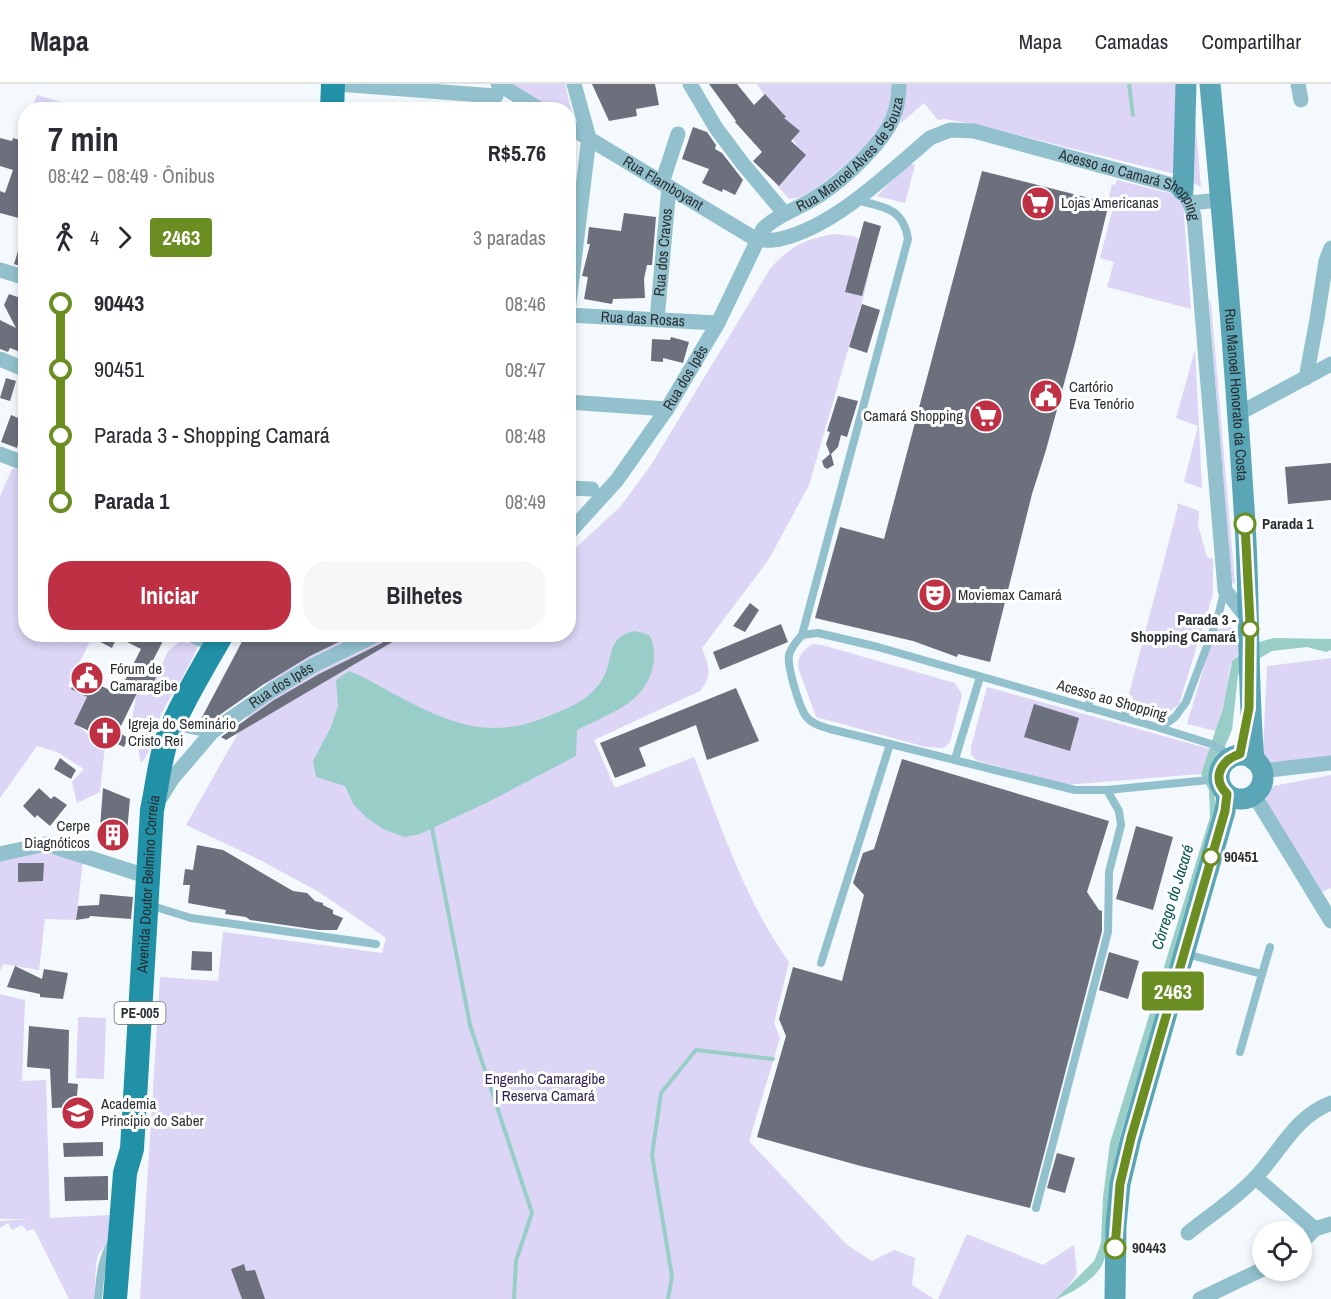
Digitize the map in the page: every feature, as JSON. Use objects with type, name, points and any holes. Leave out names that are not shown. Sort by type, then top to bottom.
[{"type":"main road","points":[[333,102],[335,84]]},
{"type":"main road","name":"Avenida Doutor Belmino Correia","points":[[115,1299],[125,1173],[132,1149],[152,810],[161,762],[174,723],[218,642]]},
{"type":"main road","name":"Avenida Doutor Belmino Correia","points":[[127,1299],[138,1172],[132,1149]]},
{"type":"street","points":[[335,84],[497,93],[520,102]]},
{"type":"street","points":[[574,84],[589,138],[576,246]]},
{"type":"street","points":[[690,84],[716,128],[785,214]]},
{"type":"street","name":"Rua Manoel Alves de Souza","points":[[785,214],[826,191],[874,145],[888,129],[895,112],[899,84]]},
{"type":"street","points":[[1186,84],[1186,196],[1220,200]]},
{"type":"street","name":"Rua Manoel Honorato da Costa","points":[[1210,84],[1238,414],[1250,631],[1249,708],[1243,758]]},
{"type":"street","points":[[1298,84],[1301,100]]},
{"type":"street","name":"Acesso ao Camará Shopping","points":[[757,240],[778,240],[801,233],[828,220],[930,138],[951,130],[974,131],[1172,185],[1186,196],[1194,216],[1225,590]]},
{"type":"street","name":"Rua Flamboyant","points":[[576,131],[757,240]]},
{"type":"street","name":"Rua dos Cravos","points":[[657,320],[665,185],[678,134]]},
{"type":"street","name":"Rua dos Ipês","points":[[576,525],[617,480],[667,410],[718,322],[763,229],[773,219],[785,214]]},
{"type":"street","points":[[1306,378],[1326,261],[1331,248]]},
{"type":"street","points":[[0,270],[18,276]]},
{"type":"street","name":"Rua das Rosas","points":[[576,314],[718,322]]},
{"type":"street","points":[[0,359],[18,367]]},
{"type":"street","points":[[1238,414],[1331,364]]},
{"type":"street","points":[[576,403],[667,410]]},
{"type":"street","points":[[0,454],[18,461]]},
{"type":"street","points":[[576,488],[592,489]]},
{"type":"street","points":[[1225,590],[1250,631]]},
{"type":"street","name":"Rua dos Ipês","points":[[152,810],[172,779],[213,732],[270,692],[314,665],[361,642]]},
{"type":"street","points":[[174,723],[213,732]]},
{"type":"street","points":[[1225,791],[1262,784],[1243,758]]},
{"type":"street","points":[[1115,1299],[1116,1226],[1120,1184],[1184,953],[1225,791],[1222,765],[1243,758],[1331,763]]},
{"type":"street","points":[[1225,791],[1331,921]]},
{"type":"street","points":[[0,854],[46,844],[148,877]]},
{"type":"street","points":[[1188,1233],[1256,1178],[1299,1124],[1314,1110],[1331,1102]]},
{"type":"street","points":[[1256,1178],[1315,1229]]},
{"type":"street","points":[[1312,1232],[1331,1224]]},
{"type":"street","points":[[1200,1299],[1252,1274]]},
{"type":"lane","points":[[855,200],[889,209],[900,216],[906,226],[908,239],[802,635],[793,645],[789,656],[794,681],[806,716],[823,727],[1061,788],[1089,791],[1225,791]]},
{"type":"lane","points":[[1160,728],[1175,717],[1186,702],[1218,617],[1225,590]]},
{"type":"lane","name":"Acesso ao Shopping","points":[[802,635],[818,633],[980,677],[1160,728],[1211,744],[1243,758]]},
{"type":"lane","points":[[955,759],[980,677]]},
{"type":"lane","points":[[1088,708],[1092,692]]},
{"type":"lane","points":[[1124,718],[1128,703]]},
{"type":"lane","points":[[821,963],[890,744]]},
{"type":"lane","points":[[1036,1208],[1108,932],[1109,872],[1121,825],[1119,811],[1107,790]]},
{"type":"lane","points":[[147,904],[191,918],[376,944]]},
{"type":"lane","points":[[1240,1052],[1270,947]]},
{"type":"lane","points":[[1184,953],[1262,974]]},
{"type":"lane","points":[[98,1299],[103,1259],[122,1224]]},
{"type":"green space","points":[[505,84],[565,84],[569,102],[535,102]]},
{"type":"green space","points":[[757,84],[891,84],[892,109],[885,125],[851,160],[811,191],[801,197],[789,199],[775,183],[803,155]]},
{"type":"green space","points":[[906,84],[1192,84],[1201,187],[1175,174],[978,125],[945,119],[938,120],[924,103],[900,124]]},
{"type":"green space","points":[[37,95],[60,102],[34,102]]},
{"type":"green space","points":[[910,163],[915,165],[905,203],[877,196]]},
{"type":"green space","points":[[1117,180],[1177,195],[1183,202],[1191,309],[1107,287],[1114,262],[1100,258],[1114,204],[1108,202],[1112,184],[1115,185]]},
{"type":"green space","name":"Engenho Camaragibe | Reserva Camará","points":[[835,234],[853,236],[862,241],[870,261],[865,291],[809,485],[769,559],[702,648],[708,675],[700,691],[594,740],[615,788],[694,757],[747,889],[773,939],[789,962],[774,1023],[780,1038],[749,1141],[847,1245],[872,1261],[894,1250],[915,1258],[912,1285],[934,1299],[140,1299],[160,977],[218,981],[223,932],[382,953],[386,938],[319,892],[260,860],[186,825],[290,642],[576,642],[576,548],[620,507],[651,465],[770,269],[791,249],[815,238]]},
{"type":"green space","points":[[1209,299],[1211,303],[1235,585],[1231,581]]},
{"type":"green space","points":[[1195,350],[1202,488],[1184,482],[1198,426],[1176,418]]},
{"type":"green space","points":[[12,469],[18,469],[18,642],[90,642],[68,686],[89,698],[75,724],[105,746],[100,792],[77,803],[72,782],[84,769],[57,752],[37,746],[0,798],[0,496]]},
{"type":"green space","points":[[1177,503],[1199,511],[1198,525],[1207,557],[1213,559],[1213,594],[1179,704],[1168,713],[1134,707],[1133,697],[1129,694],[1178,507]]},
{"type":"green space","points":[[1227,626],[1235,629],[1239,635],[1239,653],[1230,665],[1226,695],[1216,731],[1187,724],[1213,637],[1217,630]]},
{"type":"green space","points":[[179,642],[198,645],[162,714],[149,750],[141,763],[132,720],[136,695],[148,695],[168,651]]},
{"type":"green space","points":[[813,644],[955,683],[962,695],[950,742],[944,748],[926,747],[816,717],[798,667],[802,653]]},
{"type":"green space","points":[[1331,658],[1331,761],[1269,769],[1263,753],[1267,666]]},
{"type":"green space","points":[[987,687],[1210,749],[1201,774],[1065,785],[976,760],[971,755],[971,747]]},
{"type":"green space","points":[[1331,775],[1331,888],[1317,894],[1267,805],[1266,797],[1267,792],[1273,786]]},
{"type":"green space","points":[[46,844],[83,861],[76,920],[45,919],[39,970],[3,964],[0,971],[0,855]]},
{"type":"green space","points":[[0,994],[25,1000],[22,1081],[46,1080],[50,1218],[109,1215],[109,1239],[98,1255],[94,1299],[69,1299],[34,1229],[27,1231],[22,1225],[12,1230],[8,1223],[0,1228],[0,1221],[29,1219],[0,1219]]},
{"type":"green space","points":[[78,1017],[106,1018],[104,1079],[76,1078]]},
{"type":"green space","points":[[967,1234],[1043,1265],[1074,1245],[1077,1274],[1059,1299],[938,1299]]},
{"type":"shaded area","points":[[635,631],[649,635],[653,644],[654,663],[647,682],[642,691],[627,704],[577,730],[576,756],[420,834],[405,837],[383,829],[354,805],[345,786],[316,777],[313,761],[331,727],[338,706],[336,680],[349,671],[452,721],[470,726],[508,727],[551,715],[584,699],[605,675],[618,639]]},
{"type":"shaded area","name":"Córrego do Jacaré","points":[[1274,638],[1331,639],[1331,650],[1326,652],[1307,647],[1272,651],[1241,669],[1238,675],[1232,730],[1213,774],[1216,816],[1121,1133],[1112,1179],[1109,1237],[1105,1259],[1087,1282],[1056,1299],[1094,1261],[1101,1242],[1103,1197],[1110,1143],[1210,817],[1209,790],[1201,774],[1223,708],[1232,661],[1255,643]]},
{"type":"building","points":[[592,84],[655,84],[659,105],[636,109],[637,116],[609,121]]},
{"type":"building","points":[[709,84],[737,84],[754,105],[765,94],[786,117],[784,118],[800,131],[791,141],[806,155],[779,186],[753,161],[762,152],[735,122]]},
{"type":"building","points":[[693,127],[707,132],[716,145],[715,149],[722,153],[743,180],[735,195],[702,183],[709,169],[682,159]]},
{"type":"building","points":[[0,138],[12,141],[13,138],[18,140],[18,218],[0,213],[0,191],[5,193],[13,170],[0,166]]},
{"type":"building","name":"Camará Shopping","points":[[982,171],[1109,203],[1075,343],[1032,494],[990,662],[958,654],[957,657],[913,641],[815,618],[840,527],[884,539]]},
{"type":"building","points":[[624,213],[656,217],[652,265],[647,265],[644,279],[645,298],[613,299],[612,304],[584,299],[588,277],[582,276],[590,244],[587,244],[589,227],[621,231]]},
{"type":"building","points":[[864,221],[881,226],[862,296],[845,292]]},
{"type":"building","points":[[18,251],[18,265],[14,264]]},
{"type":"building","points":[[9,294],[18,297],[18,351],[10,348],[8,352],[0,349],[0,320],[16,328],[4,305]]},
{"type":"building","points":[[862,304],[880,310],[867,353],[849,347]]},
{"type":"building","points":[[671,337],[689,342],[683,363],[663,358],[663,362],[651,361],[652,339],[670,340]]},
{"type":"building","points":[[6,378],[16,381],[10,401],[0,398]]},
{"type":"building","points":[[838,396],[858,401],[847,437],[841,435],[838,447],[831,454],[834,465],[827,469],[822,461],[830,454],[826,444],[830,432],[827,431]]},
{"type":"building","points":[[11,415],[18,418],[17,448],[1,442]]},
{"type":"building","points":[[1331,463],[1331,500],[1288,504],[1285,467]]},
{"type":"building","points":[[750,603],[759,610],[745,632],[733,626]]},
{"type":"building","points":[[781,624],[788,642],[720,670],[713,652]]},
{"type":"building","points":[[100,642],[115,642],[112,648]]},
{"type":"building","points":[[127,642],[162,642],[150,666],[158,672],[150,692],[140,687],[118,732],[128,738],[124,747],[74,724],[87,697],[71,689],[83,665],[100,674],[95,683],[118,694],[141,649]]},
{"type":"building","points":[[242,642],[339,642],[310,656],[264,684],[211,721],[201,719]]},
{"type":"building","points":[[392,642],[226,740],[221,737],[274,700],[319,674],[382,643]]},
{"type":"building","points":[[736,688],[759,741],[707,760],[696,725],[639,748],[646,766],[615,778],[600,743]]},
{"type":"building","points":[[1034,704],[1079,718],[1070,751],[1024,737]]},
{"type":"building","points":[[60,758],[76,770],[71,779],[54,769]]},
{"type":"building","points":[[902,759],[1109,821],[1087,892],[1102,911],[1102,931],[1030,1208],[857,1165],[757,1137],[786,1036],[779,1019],[793,967],[842,981],[864,895],[853,883],[863,853],[874,849]]},
{"type":"building","points":[[39,788],[51,799],[54,796],[67,805],[50,826],[37,815],[35,818],[23,806]]},
{"type":"building","points":[[103,788],[130,799],[126,843],[99,841]]},
{"type":"building","points":[[1136,826],[1173,837],[1153,910],[1116,899]]},
{"type":"building","points":[[197,845],[223,850],[293,891],[307,893],[315,901],[333,910],[333,914],[343,918],[337,930],[319,930],[250,920],[246,917],[225,914],[226,910],[188,903],[190,885],[183,885],[185,869],[193,870]]},
{"type":"building","points":[[18,863],[44,863],[43,881],[18,882]]},
{"type":"building","points":[[100,894],[133,897],[131,919],[90,916],[76,920],[78,906],[99,905]]},
{"type":"building","points":[[192,951],[212,952],[212,971],[191,970]]},
{"type":"building","points":[[1109,952],[1139,961],[1128,999],[1099,990]]},
{"type":"building","points":[[15,966],[42,979],[44,969],[68,973],[63,999],[40,997],[40,994],[7,987]]},
{"type":"building","points":[[29,1026],[69,1030],[68,1083],[78,1084],[76,1107],[52,1108],[50,1069],[27,1067]]},
{"type":"building","points":[[103,1142],[103,1156],[64,1157],[63,1143]]},
{"type":"building","points":[[1057,1153],[1075,1158],[1065,1193],[1047,1188]]},
{"type":"building","points":[[108,1176],[108,1200],[65,1201],[64,1177]]},
{"type":"building","points":[[244,1264],[246,1271],[255,1270],[265,1299],[242,1299],[231,1269]]},
{"type":"waterway","points":[[1129,84],[1133,115]]},
{"type":"waterway","points":[[432,828],[470,1025],[532,1213],[516,1261],[514,1299]]},
{"type":"waterway","points":[[668,1299],[672,1277],[652,1155],[661,1093],[696,1050],[773,1059]]},
{"type":"bus line","name":"2463","points":[[1115,1248],[1120,1184],[1131,1138],[1225,811],[1227,794],[1220,786],[1219,772],[1227,759],[1240,754],[1249,708],[1250,622],[1245,524]]},
{"type":"place","name":"Lojas Americanas","points":[[1038,203]]},
{"type":"place","name":"Cartório Eva Tenório","points":[[1046,396]]},
{"type":"place","name":"Camará Shopping","points":[[986,416]]},
{"type":"place","name":"Parada 1","points":[[1245,524]]},
{"type":"place","name":"Moviemax Camará","points":[[935,595]]},
{"type":"place","name":"Parada 3 - Shopping Camará","points":[[1250,629]]},
{"type":"place","name":"Fórum de Camaragibe","points":[[87,678]]},
{"type":"place","name":"Igreja do Seminário Cristo Rei","points":[[105,733]]},
{"type":"place","name":"Cerpe Diagnóticos","points":[[113,835]]},
{"type":"place","name":"90451","points":[[1211,857]]},
{"type":"place","name":"Academia Princípio do Saber","points":[[78,1113]]},
{"type":"place","name":"90443","points":[[1115,1248]]}]
